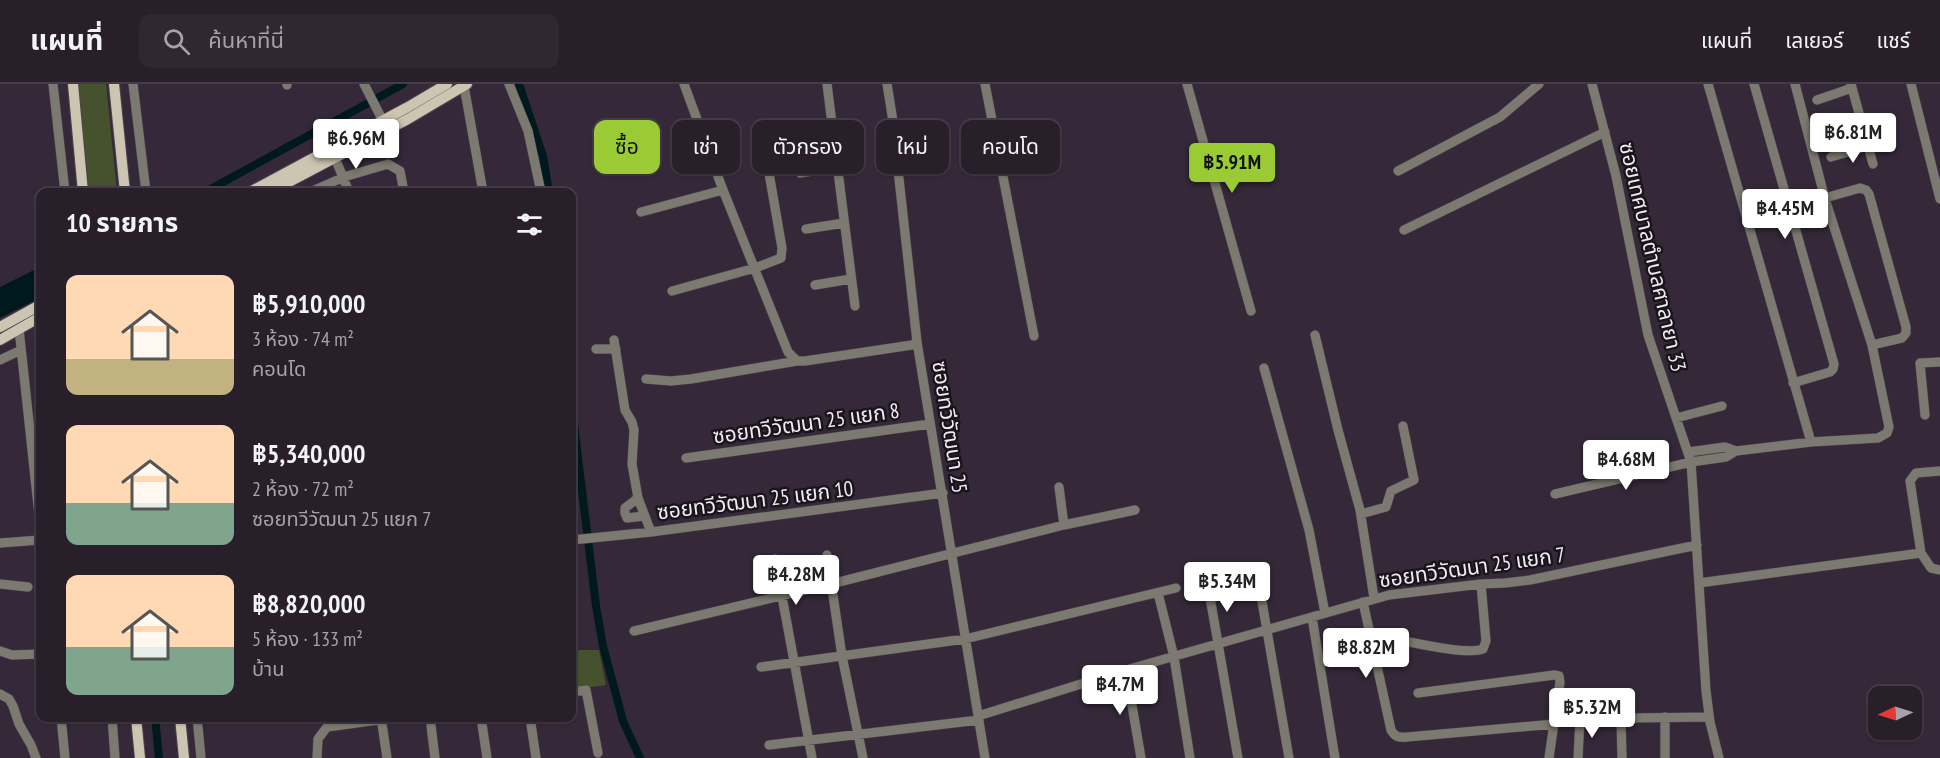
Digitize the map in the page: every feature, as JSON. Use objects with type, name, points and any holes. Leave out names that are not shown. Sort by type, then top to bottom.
[{"type":"main road","points":[[73,84],[83,188]]},
{"type":"main road","points":[[114,84],[125,188]]},
{"type":"main road","points":[[257,188],[447,84]]},
{"type":"main road","points":[[278,188],[465,85]]},
{"type":"main road","points":[[0,327],[36,307]]},
{"type":"main road","points":[[0,340],[36,319]]},
{"type":"main road","points":[[136,722],[140,758]]},
{"type":"main road","points":[[180,722],[184,758]]},
{"type":"street","points":[[53,84],[66,188]]},
{"type":"street","points":[[133,84],[144,188]]},
{"type":"street","points":[[364,84],[383,121]]},
{"type":"street","points":[[509,84],[528,131],[540,188]]},
{"type":"street","points":[[684,84],[723,190],[788,352],[798,361]]},
{"type":"street","points":[[827,84],[831,120]]},
{"type":"street","points":[[887,84],[917,342]]},
{"type":"street","points":[[985,84],[1034,336]]},
{"type":"street","points":[[1187,84],[1251,311]]},
{"type":"street","points":[[1398,171],[1500,117],[1539,84]]},
{"type":"street","name":"ซอยเทศบาลตำบลศาลายา 33","points":[[1592,84],[1616,176],[1648,334],[1690,457],[1706,691],[1709,717],[1719,758]]},
{"type":"street","points":[[1708,84],[1792,383],[1811,442]]},
{"type":"street","points":[[1754,84],[1834,364],[1830,372],[1792,383]]},
{"type":"street","points":[[1555,494],[1690,457],[1726,456],[1736,451],[1811,442],[1878,438],[1887,433],[1889,427],[1872,345],[1826,199],[1795,84]]},
{"type":"street","points":[[1911,84],[1940,199]]},
{"type":"street","points":[[465,85],[482,188]]},
{"type":"street","points":[[1816,100],[1851,86],[1873,164]]},
{"type":"street","points":[[1404,230],[1605,132]]},
{"type":"street","points":[[1831,157],[1868,146]]},
{"type":"street","points":[[335,158],[348,188]]},
{"type":"street","points":[[319,188],[344,177],[388,164],[400,171],[403,188]]},
{"type":"street","points":[[672,291],[775,262],[783,255],[769,174]]},
{"type":"street","points":[[838,174],[855,306]]},
{"type":"street","points":[[1748,220],[1860,189],[1866,190],[1869,194],[1906,333],[1902,338],[1872,345]]},
{"type":"street","points":[[641,212],[723,190]]},
{"type":"street","points":[[806,229],[844,223]]},
{"type":"street","points":[[814,285],[851,279]]},
{"type":"street","points":[[19,329],[36,487]]},
{"type":"street","points":[[1315,335],[1361,514],[1374,598]]},
{"type":"street","name":"ซอยทวีวัฒนา 25","points":[[646,379],[671,381],[691,379],[912,345],[917,342],[985,758]]},
{"type":"street","points":[[596,350],[615,345],[625,410],[634,430],[632,464],[638,498],[651,532]]},
{"type":"street","points":[[0,360],[21,350]]},
{"type":"street","points":[[1925,415],[1920,363],[1940,362]]},
{"type":"street","points":[[1264,368],[1309,530],[1325,614]]},
{"type":"street","points":[[1676,417],[1722,406]]},
{"type":"street","name":"ซอยทวีวัฒนา 25 แยก 8","points":[[686,458],[930,424]]},
{"type":"street","points":[[1361,514],[1386,507],[1391,491],[1414,480],[1403,426]]},
{"type":"street","points":[[1940,471],[1916,473],[1910,481],[1921,553],[1932,568],[1940,570]]},
{"type":"street","points":[[1059,487],[1064,525]]},
{"type":"street","name":"ซอยทวีวัฒนา 25 แยก 10","points":[[576,539],[651,532],[943,493]]},
{"type":"street","points":[[638,498],[626,508],[625,513],[627,518],[644,516]]},
{"type":"street","points":[[634,631],[952,555],[1064,525],[1135,510]]},
{"type":"street","points":[[0,543],[36,540]]},
{"type":"street","name":"ซอยทวีวัฒนา 25 แยก 7","points":[[769,745],[978,718],[1126,670],[1374,598],[1401,592],[1530,580],[1697,545]]},
{"type":"street","points":[[1699,583],[1921,553]]},
{"type":"street","points":[[827,555],[843,656],[863,758]]},
{"type":"street","points":[[775,559],[812,758]]},
{"type":"street","points":[[1256,567],[1289,758]]},
{"type":"street","points":[[0,584],[28,587]]},
{"type":"street","points":[[1403,641],[1477,651],[1483,649],[1486,641],[1481,584]]},
{"type":"street","points":[[1208,586],[1238,758]]},
{"type":"street","points":[[761,667],[965,639],[1176,588]]},
{"type":"street","points":[[1158,592],[1174,657],[1190,758]]},
{"type":"street","points":[[1363,602],[1391,730],[1398,738],[1580,719],[1709,717]]},
{"type":"street","points":[[1312,617],[1335,758]]},
{"type":"street","points":[[0,651],[12,655],[36,654]]},
{"type":"street","points":[[1126,670],[1141,758]]},
{"type":"street","points":[[1418,693],[1559,676],[1549,758]]},
{"type":"street","points":[[576,691],[586,690],[598,753]]},
{"type":"street","points":[[0,694],[9,699],[13,706],[36,758]]},
{"type":"street","points":[[1665,717],[1665,758]]},
{"type":"street","points":[[1621,718],[1622,758]]},
{"type":"street","points":[[1578,758],[1580,719]]},
{"type":"street","points":[[61,722],[65,758]]},
{"type":"street","points":[[112,722],[115,758]]},
{"type":"street","points":[[197,722],[201,758]]},
{"type":"street","points":[[317,758],[318,739],[327,727],[357,722]]},
{"type":"street","points":[[382,722],[387,758]]},
{"type":"street","points":[[431,722],[435,758]]},
{"type":"street","points":[[482,722],[487,758]]},
{"type":"street","points":[[531,722],[536,758]]},
{"type":"green space","points":[[78,84],[106,84],[117,188],[89,188]]},
{"type":"green space","points":[[576,650],[599,650],[606,685],[576,689]]},
{"type":"shaded area","points":[[36,269],[36,300],[0,318],[0,287]]},
{"type":"waterway","points":[[212,188],[403,84]]},
{"type":"waterway","points":[[519,84],[543,156],[548,188]]},
{"type":"waterway","points":[[576,441],[603,646],[623,721],[640,758]]},
{"type":"waterway","points":[[155,722],[159,758]]}]
